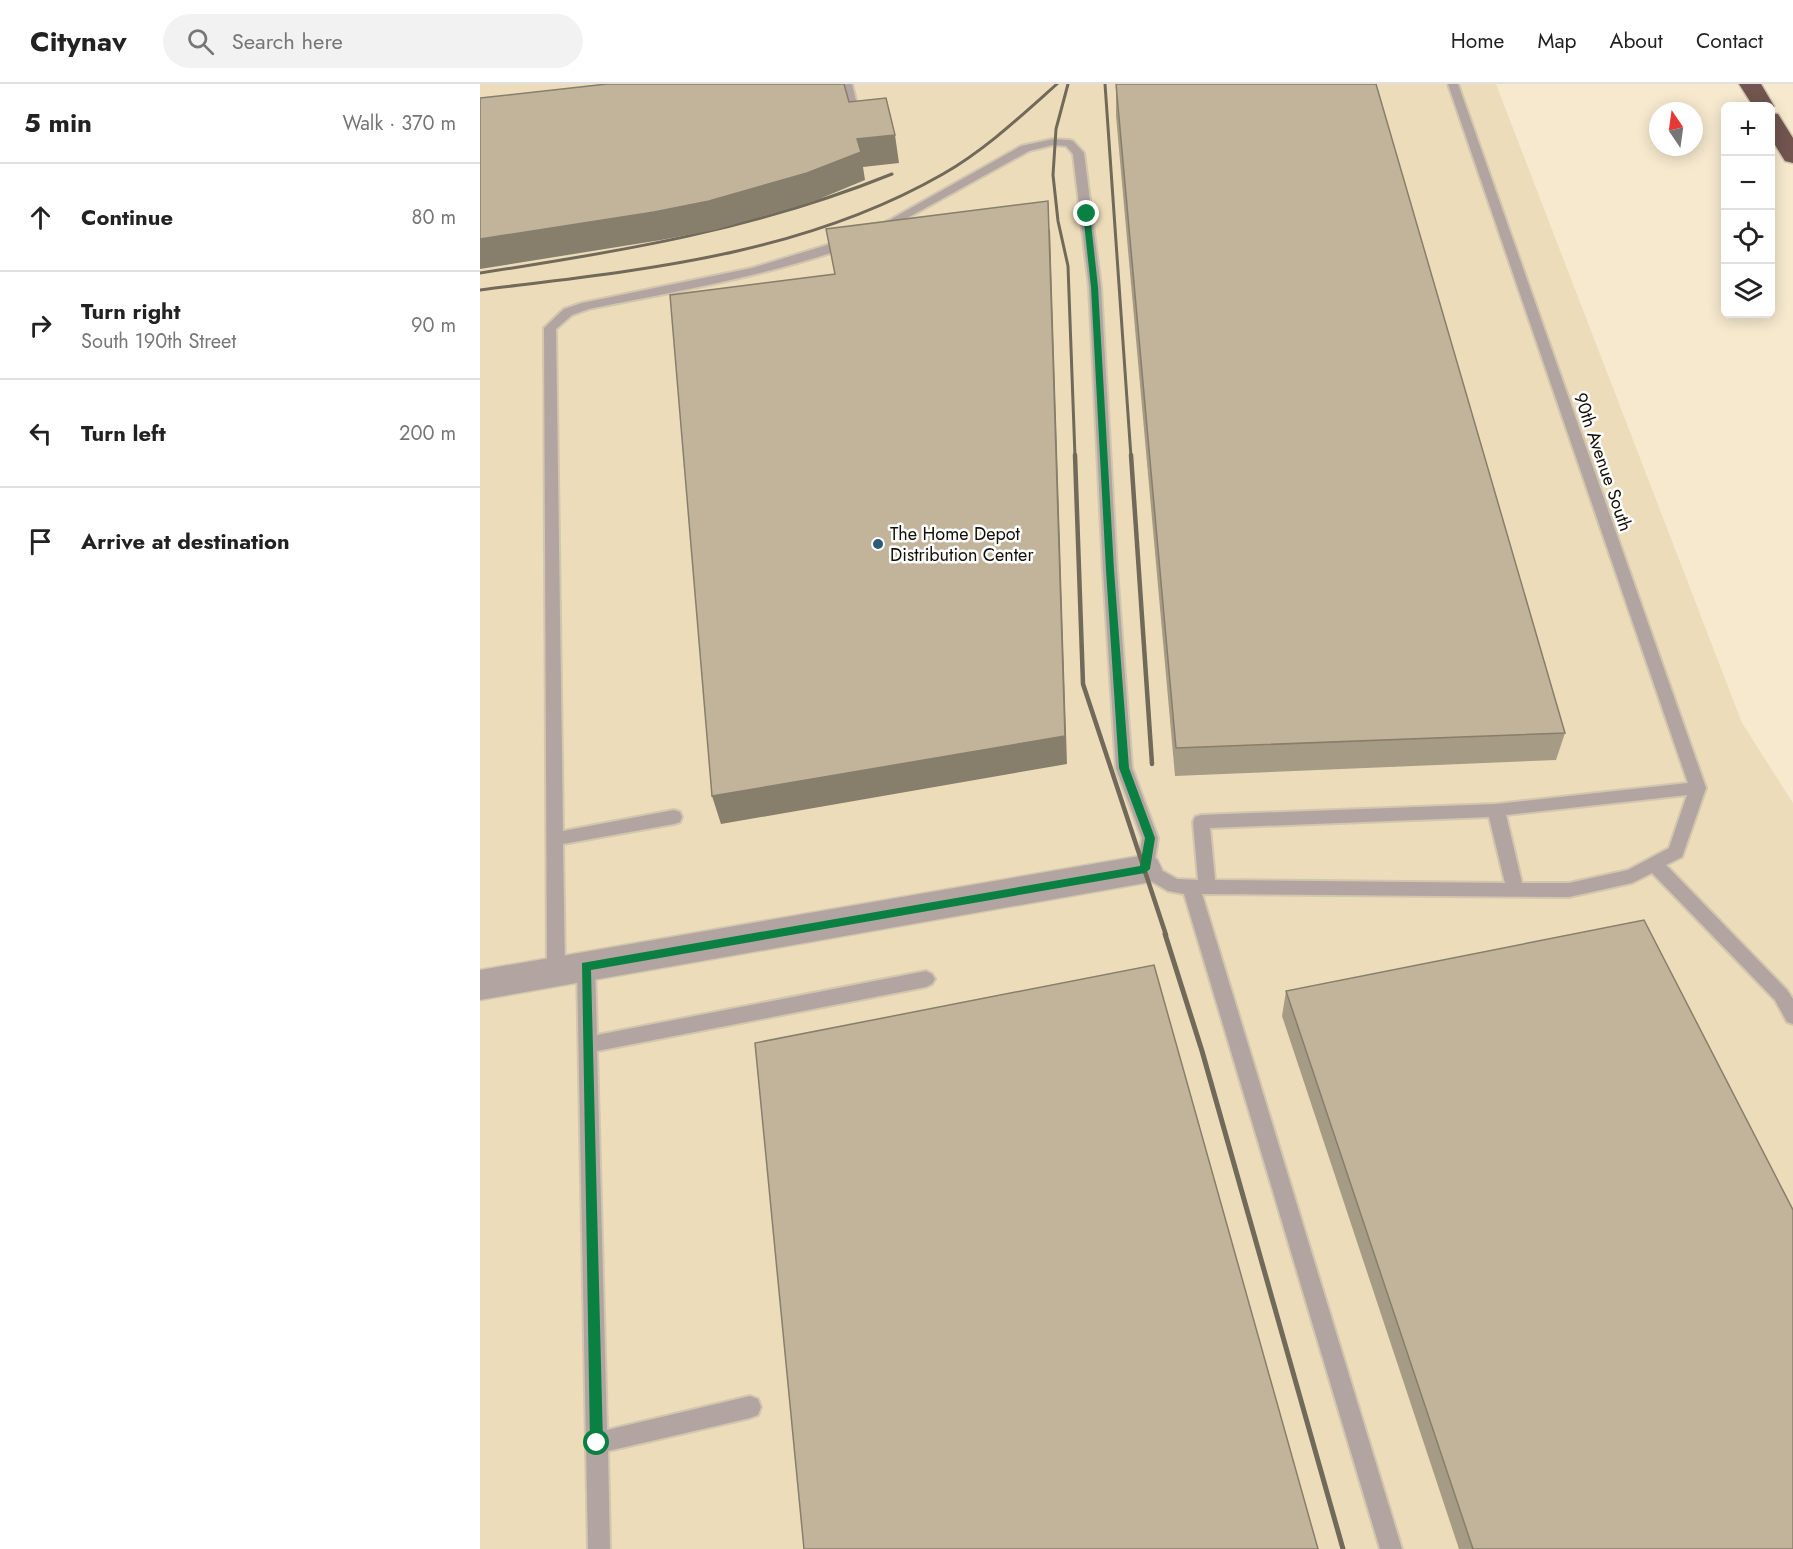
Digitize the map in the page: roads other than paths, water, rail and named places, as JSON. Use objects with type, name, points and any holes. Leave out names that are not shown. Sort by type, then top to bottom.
[{"type":"highway","points":[[1750,84],[1761,102]]},
{"type":"highway","points":[[1775,127],[1793,156]]},
{"type":"street","points":[[480,985],[1145,869]]},
{"type":"lane","points":[[847,84],[855,117]]},
{"type":"lane","name":"90th Avenue South","points":[[1453,84],[1698,788]]},
{"type":"lane","points":[[599,1549],[588,1045],[571,969],[555,839],[550,328],[568,312],[586,306],[819,254],[873,232],[1025,148],[1053,142],[1069,143],[1078,153],[1095,287],[1110,570],[1124,768],[1150,838],[1145,869],[1173,886],[1199,887],[1569,890],[1632,876],[1676,852],[1698,788],[1496,810],[1201,822],[1199,887],[1392,1549]]},
{"type":"lane","points":[[1496,810],[1515,890]]},
{"type":"lane","points":[[555,839],[674,817]]},
{"type":"lane","points":[[1654,864],[1781,995],[1793,1016]]},
{"type":"lane","points":[[588,1045],[926,980]]},
{"type":"lane","points":[[597,1443],[750,1407]]},
{"type":"railway","points":[[480,290],[600,275],[718,255],[833,224],[889,202],[958,165],[1002,132],[1057,84]]},
{"type":"railway","points":[[1068,84],[1056,129],[1053,175],[1058,221],[1068,266],[1075,457]]},
{"type":"railway","points":[[1105,84],[1131,457]]},
{"type":"railway","points":[[480,273],[638,247],[740,224],[790,210],[892,174]]},
{"type":"railway","points":[[1075,455],[1083,684],[1166,935]]},
{"type":"railway","points":[[1131,455],[1152,764]]},
{"type":"railway","points":[[1165,934],[1202,1051],[1343,1549]]},
{"type":"place","name":"The Home Depot Distribution Center","points":[[878,544]]}]
